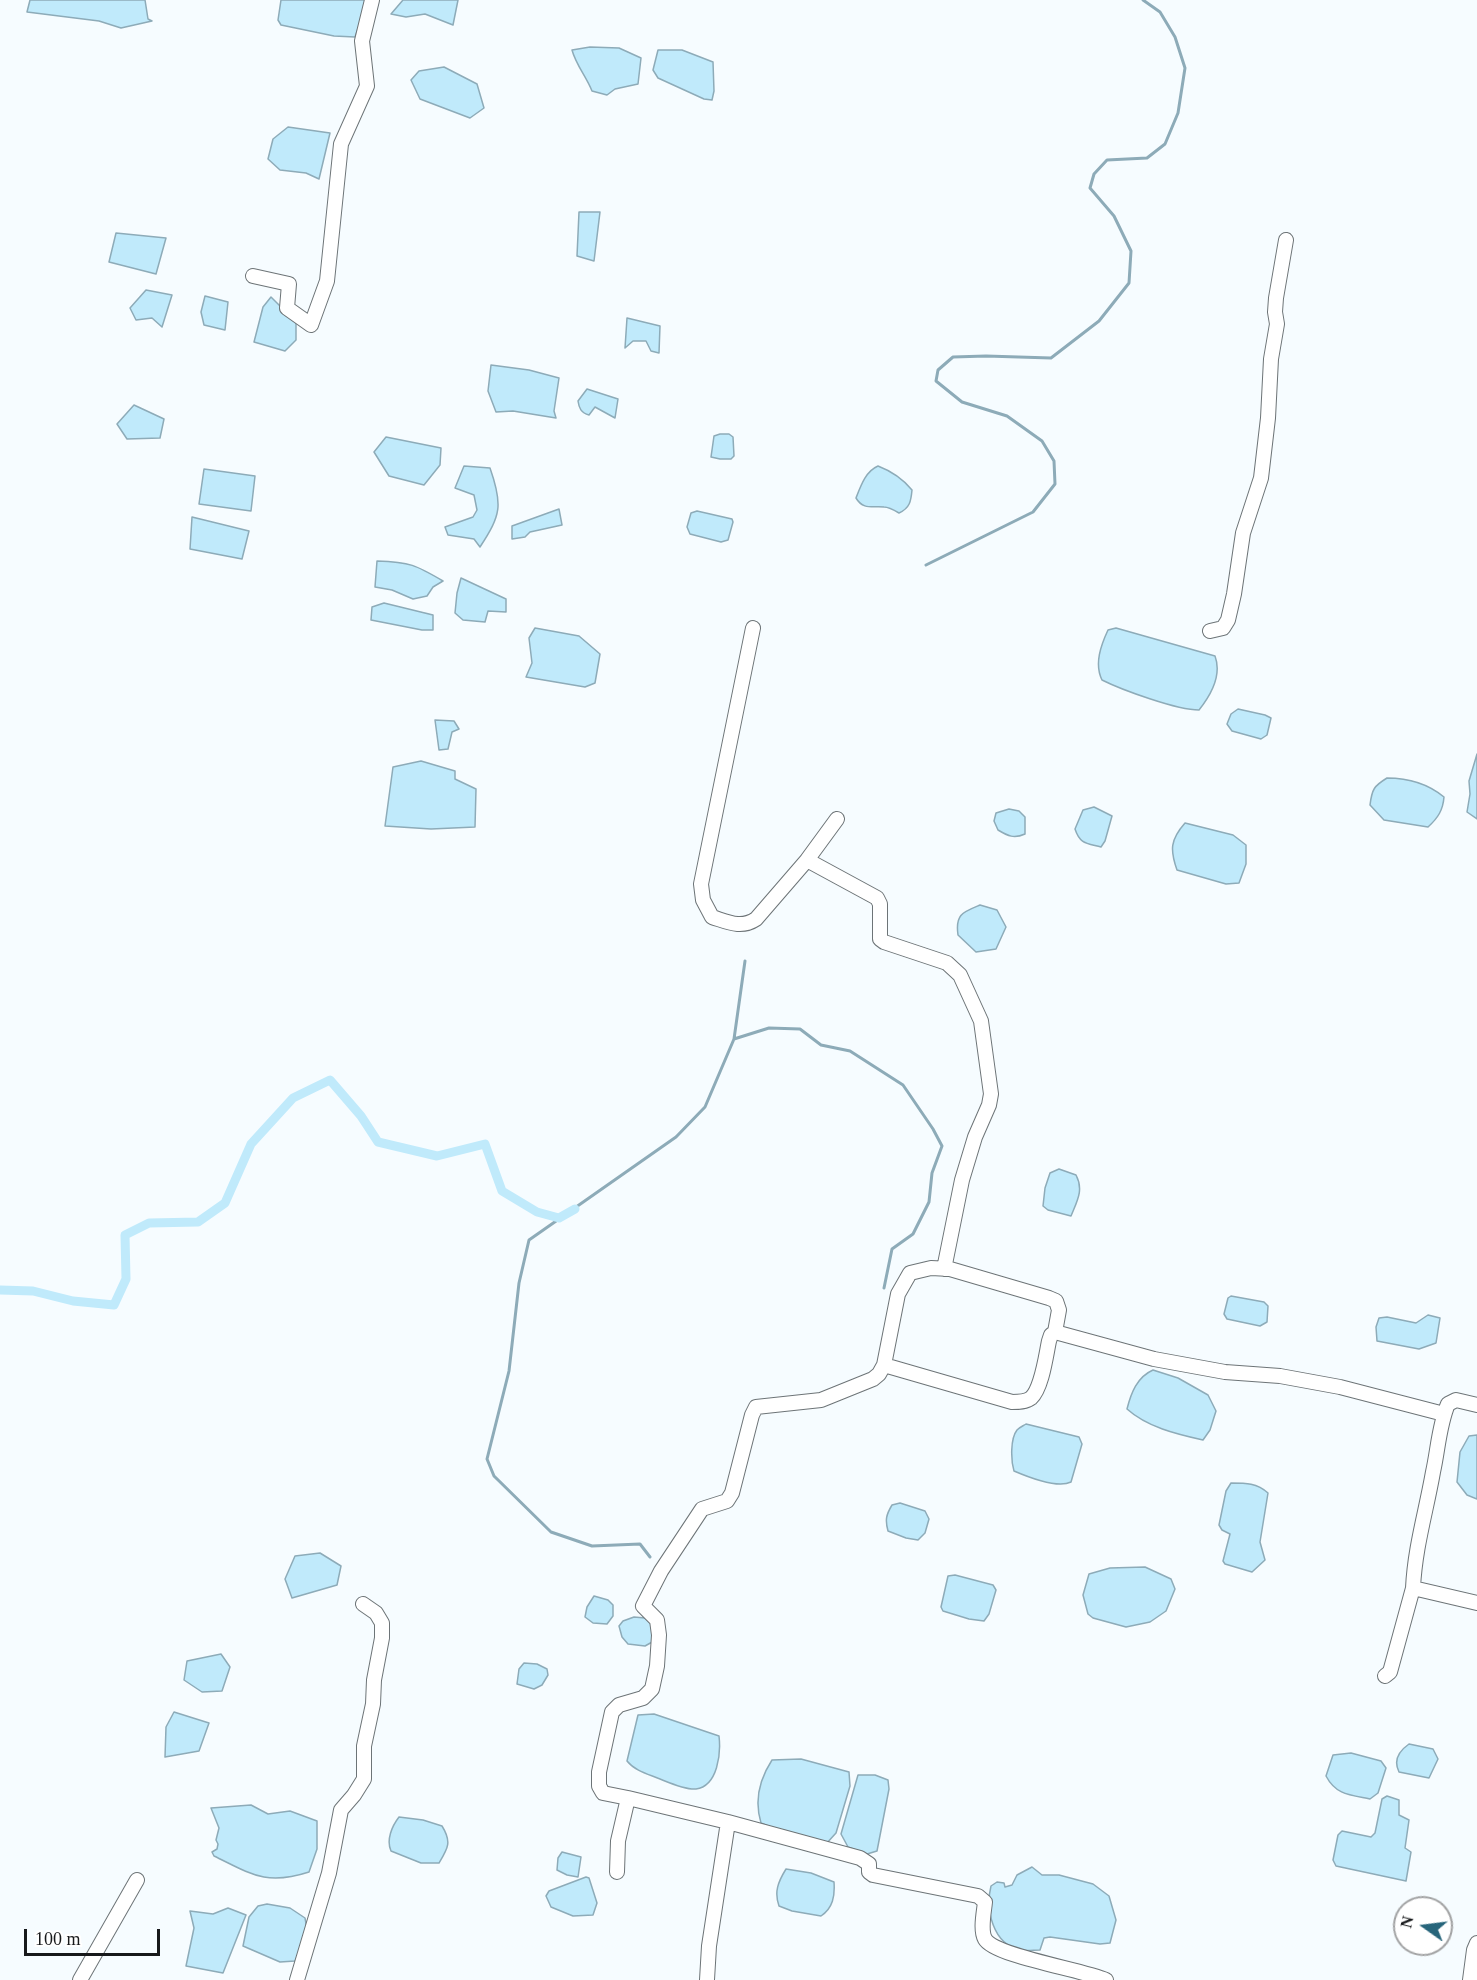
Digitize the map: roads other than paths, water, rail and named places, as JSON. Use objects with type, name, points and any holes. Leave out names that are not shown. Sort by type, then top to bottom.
[{"type":"street","points":[[253,276],[289,284],[287,308],[311,325],[327,281],[341,144],[367,86],[362,41],[372,0]]},
{"type":"street","points":[[1210,631],[1223,628],[1228,620],[1243,533],[1261,478],[1268,418],[1271,359],[1277,324],[1276,298],[1286,240]]},
{"type":"street","points":[[753,628],[702,884],[703,900],[712,917],[740,925],[749,924],[756,919],[807,860],[837,819]]},
{"type":"street","points":[[807,860],[877,898],[880,904],[880,939],[947,963],[960,975],[981,1021],[991,1094],[962,1180],[944,1269]]},
{"type":"street","points":[[884,1365],[1012,1402],[1024,1401],[1031,1398],[1038,1388],[1049,1341],[1055,1332],[1059,1310],[1056,1302],[1038,1295],[944,1269],[931,1268],[910,1273],[898,1294],[884,1365],[879,1374],[873,1379],[821,1400],[756,1407],[732,1493],[727,1501],[702,1509],[661,1571],[643,1606],[657,1620],[659,1635],[657,1666],[652,1689],[643,1698],[619,1704],[612,1712],[599,1772],[599,1786],[603,1793],[728,1822],[861,1858],[869,1864],[869,1872],[873,1875],[978,1896],[985,1902],[983,1934],[986,1941],[994,1947],[1044,1964],[1094,1974],[1106,1980]]},
{"type":"street","points":[[1055,1332],[1154,1359],[1225,1372],[1280,1376],[1340,1387],[1443,1414]]},
{"type":"street","points":[[1385,1676],[1390,1672],[1413,1588],[1417,1540],[1433,1475],[1443,1414],[1448,1404],[1456,1400],[1477,1405]]},
{"type":"street","points":[[1413,1588],[1477,1603]]},
{"type":"street","points":[[297,1980],[329,1873],[341,1810],[364,1779],[364,1746],[374,1704],[374,1680],[382,1638],[382,1623],[376,1613],[363,1604]]},
{"type":"street","points":[[616,1872],[618,1841],[628,1798]]},
{"type":"street","points":[[707,1980],[709,1946],[728,1822]]},
{"type":"street","points":[[80,1980],[136,1880]]},
{"type":"street","points":[[1470,1980],[1477,1943]]},
{"type":"water","points":[[30,0],[145,0],[148,19],[152,21],[121,28],[99,21],[27,12]]},
{"type":"water","points":[[281,0],[368,0],[355,37],[334,36],[281,25],[278,20]]},
{"type":"water","points":[[403,0],[458,0],[453,25],[425,14],[406,17],[391,14]]},
{"type":"water","points":[[590,47],[619,48],[641,58],[638,84],[615,89],[607,95],[592,91],[572,50]]},
{"type":"water","points":[[658,50],[682,50],[713,62],[712,100],[704,99],[658,78],[653,70]]},
{"type":"water","points":[[444,67],[477,84],[484,108],[470,118],[420,99],[411,80],[419,71]]},
{"type":"water","points":[[288,127],[330,133],[319,179],[306,173],[280,170],[268,159],[273,139]]},
{"type":"water","points":[[579,212],[600,212],[594,261],[577,256]]},
{"type":"water","points":[[116,233],[166,238],[156,274],[109,262]]},
{"type":"water","points":[[146,290],[172,295],[162,327],[152,318],[136,320],[130,308]]},
{"type":"water","points":[[205,296],[228,302],[225,330],[204,325],[201,312]]},
{"type":"water","points":[[271,297],[296,322],[296,340],[285,351],[254,342],[263,307]]},
{"type":"water","points":[[627,318],[660,326],[659,353],[651,351],[646,341],[633,341],[625,348]]},
{"type":"water","points":[[491,365],[529,370],[559,378],[554,411],[556,418],[513,411],[496,412],[488,391]]},
{"type":"water","points":[[587,389],[618,399],[615,418],[595,407],[589,415],[582,412],[578,401]]},
{"type":"water","points":[[134,405],[164,419],[160,438],[127,439],[117,424]]},
{"type":"water","points":[[729,434],[733,437],[734,456],[731,459],[711,457],[714,436]]},
{"type":"water","points":[[386,437],[441,448],[440,465],[424,485],[389,476],[374,452]]},
{"type":"water","points":[[464,466],[490,468],[497,491],[496,518],[480,547],[474,539],[448,535],[445,527],[473,517],[477,510],[474,495],[455,488]]},
{"type":"water","points":[[878,466],[897,476],[912,490],[909,504],[899,513],[888,508],[865,506],[856,498],[867,475]]},
{"type":"water","points":[[204,469],[255,476],[251,511],[199,504]]},
{"type":"water","points":[[559,509],[562,525],[530,532],[525,537],[512,539],[512,526]]},
{"type":"water","points":[[697,511],[732,519],[728,540],[721,542],[690,534],[687,527],[691,513]]},
{"type":"water","points":[[192,517],[249,531],[242,559],[190,549]]},
{"type":"water","points":[[377,561],[412,565],[443,581],[433,587],[427,596],[413,599],[392,590],[375,587]]},
{"type":"water","points":[[461,578],[506,599],[506,612],[488,611],[485,622],[463,620],[455,613]]},
{"type":"water","points":[[384,603],[433,615],[433,630],[371,620],[372,607]]},
{"type":"water","points":[[535,628],[579,636],[600,654],[595,683],[585,687],[526,677],[532,663],[529,638]]},
{"type":"water","points":[[1116,628],[1215,656],[1217,670],[1214,684],[1199,710],[1164,703],[1102,680],[1099,668],[1101,648],[1108,630]]},
{"type":"water","points":[[1238,709],[1271,718],[1267,735],[1261,739],[1232,731],[1227,724],[1231,714]]},
{"type":"water","points":[[435,720],[454,721],[459,729],[452,732],[448,749],[439,750]]},
{"type":"water","points":[[1477,754],[1477,819],[1467,812],[1470,794],[1469,781]]},
{"type":"water","points":[[421,761],[455,771],[455,779],[476,789],[475,827],[431,829],[385,826],[393,767]]},
{"type":"water","points":[[1387,778],[1417,782],[1444,797],[1439,814],[1428,827],[1384,820],[1370,805],[1374,788]]},
{"type":"water","points":[[1094,807],[1112,816],[1101,847],[1081,840],[1075,829],[1083,810]]},
{"type":"water","points":[[1009,809],[1019,811],[1025,817],[1025,834],[1011,836],[998,830],[994,821],[996,813]]},
{"type":"water","points":[[1185,823],[1233,835],[1246,845],[1246,864],[1239,883],[1226,884],[1177,870],[1172,851],[1173,845],[1176,835]]},
{"type":"water","points":[[980,905],[997,910],[1006,927],[996,949],[976,952],[958,935],[957,928],[961,915]]},
{"type":"water","points":[[1059,1169],[1076,1175],[1078,1180],[1079,1196],[1071,1216],[1048,1210],[1043,1206],[1050,1173]]},
{"type":"water","points":[[1231,1296],[1264,1302],[1268,1306],[1267,1322],[1260,1326],[1227,1319],[1224,1314],[1228,1298]]},
{"type":"water","points":[[1428,1315],[1440,1318],[1436,1343],[1419,1349],[1377,1341],[1376,1327],[1379,1318],[1387,1317],[1416,1323]]},
{"type":"water","points":[[1153,1370],[1178,1378],[1208,1395],[1216,1411],[1210,1430],[1203,1440],[1153,1425],[1127,1409],[1136,1386],[1147,1373]]},
{"type":"water","points":[[1026,1424],[1079,1437],[1082,1444],[1071,1482],[1051,1483],[1014,1471],[1013,1439],[1017,1430]]},
{"type":"water","points":[[1477,1435],[1477,1499],[1467,1495],[1457,1482],[1460,1452],[1469,1436]]},
{"type":"water","points":[[1231,1483],[1255,1485],[1268,1493],[1260,1542],[1265,1560],[1252,1572],[1225,1564],[1223,1561],[1230,1534],[1222,1530],[1219,1525],[1226,1491]]},
{"type":"water","points":[[900,1503],[925,1511],[929,1519],[925,1533],[918,1540],[888,1531],[886,1521],[888,1512],[892,1505]]},
{"type":"water","points":[[320,1553],[341,1566],[337,1585],[292,1598],[285,1579],[295,1556]]},
{"type":"water","points":[[1145,1567],[1171,1579],[1175,1589],[1166,1611],[1150,1622],[1126,1627],[1093,1618],[1088,1614],[1083,1595],[1089,1574],[1110,1568]]},
{"type":"water","points":[[955,1575],[993,1585],[996,1590],[989,1614],[984,1621],[943,1611],[941,1607],[948,1576]]},
{"type":"water","points":[[594,1596],[608,1600],[613,1605],[613,1616],[607,1624],[593,1623],[585,1617],[587,1607]]},
{"type":"water","points":[[634,1617],[645,1618],[655,1626],[654,1641],[645,1646],[628,1644],[622,1637],[619,1626],[623,1621]]},
{"type":"water","points":[[221,1654],[230,1667],[222,1691],[202,1692],[184,1680],[187,1661]]},
{"type":"water","points":[[524,1663],[537,1664],[547,1669],[548,1675],[542,1685],[534,1689],[517,1684],[519,1669]]},
{"type":"water","points":[[174,1712],[209,1723],[199,1751],[165,1757],[166,1727]]},
{"type":"water","points":[[654,1714],[719,1736],[716,1768],[709,1782],[703,1787],[692,1789],[678,1786],[642,1772],[627,1761],[638,1715]]},
{"type":"water","points":[[1409,1744],[1433,1749],[1438,1759],[1429,1778],[1399,1772],[1398,1756]]},
{"type":"water","points":[[1351,1753],[1381,1761],[1386,1768],[1378,1793],[1370,1799],[1339,1791],[1326,1776],[1333,1755]]},
{"type":"water","points":[[801,1759],[849,1772],[850,1786],[836,1833],[826,1844],[790,1835],[761,1823],[758,1806],[759,1790],[772,1760]]},
{"type":"water","points":[[858,1775],[875,1775],[888,1780],[889,1789],[877,1851],[867,1854],[848,1847],[841,1834]]},
{"type":"water","points":[[1387,1796],[1399,1800],[1399,1815],[1409,1820],[1405,1848],[1411,1852],[1406,1881],[1336,1866],[1333,1860],[1338,1835],[1342,1831],[1371,1837],[1375,1833],[1382,1799]]},
{"type":"water","points":[[251,1805],[268,1814],[290,1811],[317,1821],[317,1849],[309,1872],[270,1878],[249,1873],[214,1856],[212,1852],[217,1849],[216,1840],[219,1828],[211,1808]]},
{"type":"water","points":[[399,1817],[423,1820],[442,1826],[448,1845],[439,1863],[421,1863],[391,1851],[389,1842],[391,1833]]},
{"type":"water","points":[[562,1852],[581,1857],[578,1877],[557,1870],[558,1858]]},
{"type":"water","points":[[1032,1867],[1042,1875],[1059,1875],[1093,1884],[1109,1896],[1116,1920],[1110,1943],[1100,1944],[1050,1937],[1044,1938],[1040,1950],[1020,1950],[1003,1941],[990,1915],[991,1886],[997,1882],[1004,1883],[1005,1887],[1012,1885],[1017,1875]]},
{"type":"water","points":[[786,1869],[811,1873],[834,1882],[832,1901],[825,1913],[821,1916],[792,1911],[779,1906],[778,1887]]},
{"type":"water","points":[[586,1877],[589,1878],[597,1903],[593,1915],[573,1916],[551,1907],[546,1896],[549,1891]]},
{"type":"water","points":[[267,1904],[290,1908],[305,1918],[305,1935],[295,1961],[280,1962],[243,1946],[249,1917],[258,1906]]},
{"type":"water","points":[[228,1908],[246,1915],[223,1973],[186,1966],[194,1928],[190,1911],[213,1914]]},
{"type":"waterway","points":[[926,565],[1033,512],[1055,484],[1054,461],[1042,441],[1007,416],[962,402],[936,381],[938,370],[953,357],[1051,358],[1099,321],[1129,283],[1131,251],[1114,216],[1090,188],[1094,174],[1107,160],[1147,158],[1165,144],[1178,113],[1185,68],[1175,37],[1160,12],[1143,0]]},
{"type":"waterway","points":[[650,1557],[640,1544],[592,1546],[551,1532],[494,1476],[487,1459],[509,1371],[519,1283],[529,1240],[676,1137],[705,1107],[734,1039],[745,961]]},
{"type":"waterway","points":[[734,1039],[769,1028],[800,1029],[821,1045],[850,1051],[903,1085],[933,1129],[942,1146],[932,1173],[929,1202],[913,1234],[892,1249],[884,1288]]},
{"type":"waterway","points":[[0,1290],[33,1291],[73,1301],[114,1305],[126,1279],[125,1235],[149,1223],[198,1222],[225,1203],[251,1144],[293,1098],[330,1080],[361,1116],[378,1142],[437,1156],[485,1144],[502,1191],[537,1212],[559,1218],[575,1209]]}]
